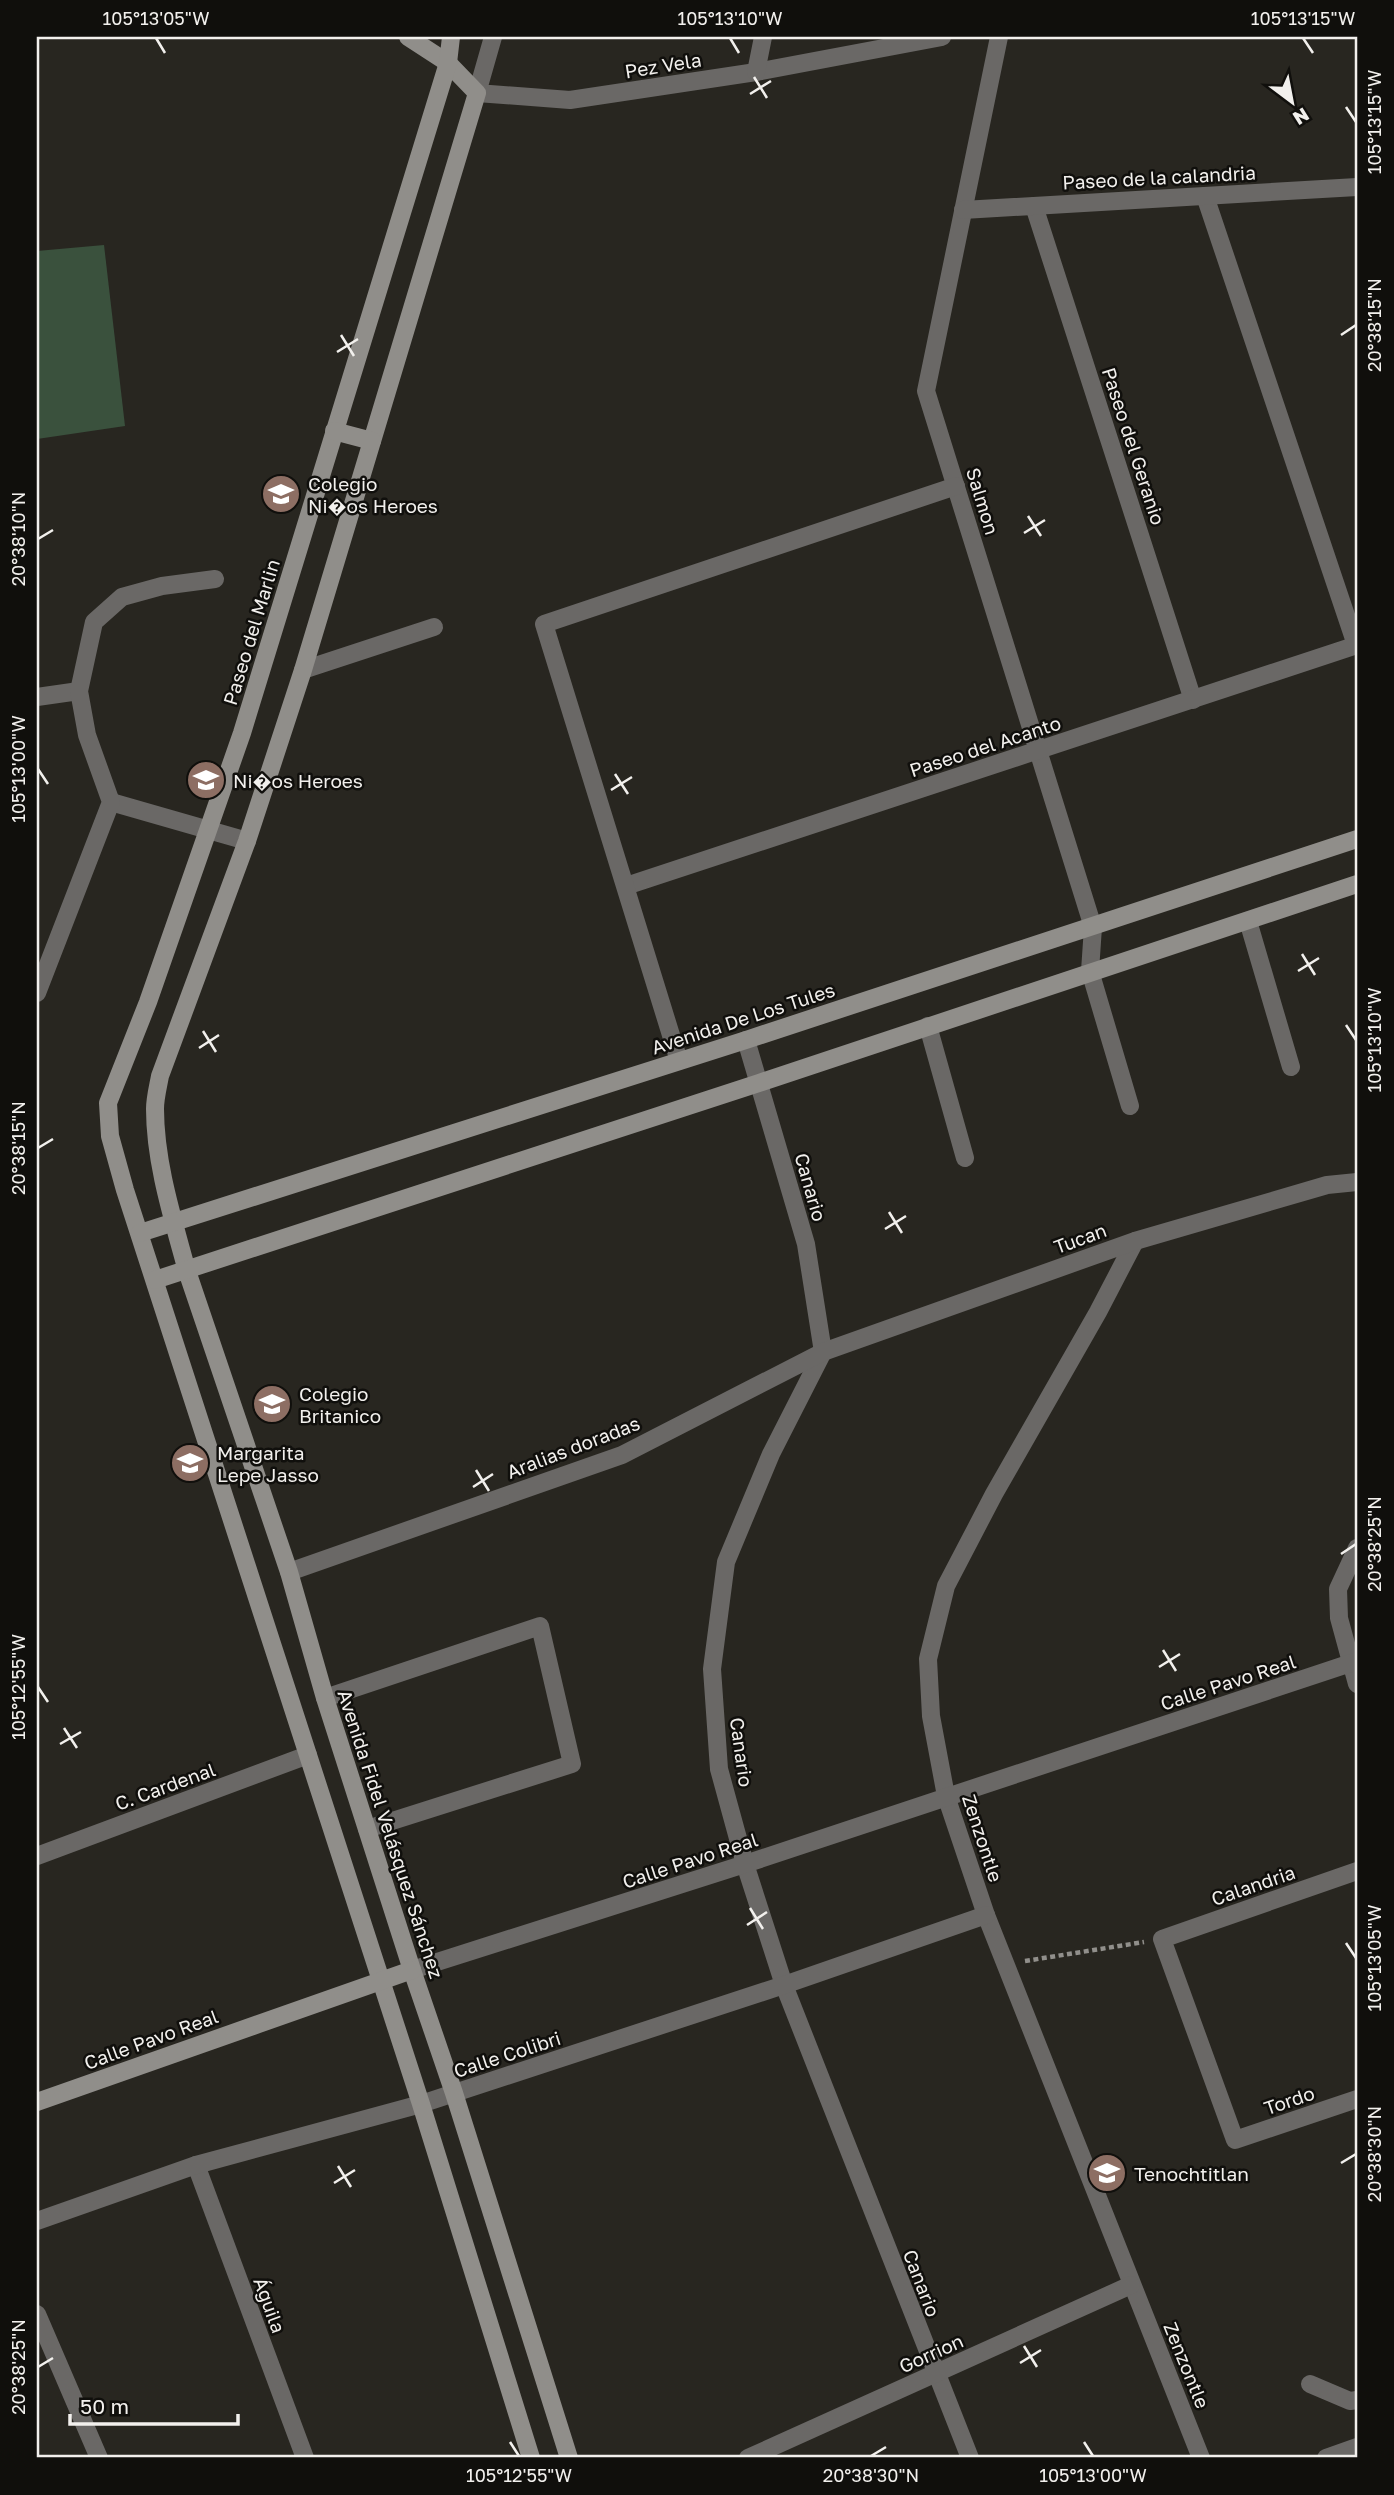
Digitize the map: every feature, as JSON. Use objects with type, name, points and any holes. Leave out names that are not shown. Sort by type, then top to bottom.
[{"type":"street","points":[[408,37],[448,63],[477,93]]},
{"type":"street","name":"Paseo del Marlin","points":[[140,1233],[110,1136],[108,1103],[148,1002],[242,733],[448,63],[451,37]]},
{"type":"street","points":[[173,1222],[160,1157],[155,1107],[160,1076],[247,841],[303,670],[493,37]]},
{"type":"street","points":[[756,72],[763,37]]},
{"type":"street","name":"Pez Vela","points":[[477,93],[570,100],[756,72],[942,37]]},
{"type":"street","name":"Salmon","points":[[999,37],[926,391],[1093,927],[1090,971]]},
{"type":"street","name":"Paseo de la calandria","points":[[963,209],[1357,187]]},
{"type":"street","points":[[1205,196],[1357,645]]},
{"type":"street","name":"Paseo del Geranio","points":[[1034,206],[1193,700]]},
{"type":"street","points":[[334,431],[372,441]]},
{"type":"street","points":[[679,1061],[544,624],[956,486]]},
{"type":"street","points":[[37,993],[111,803],[87,735],[79,691],[94,622],[122,597],[162,586],[215,579]]},
{"type":"street","points":[[303,670],[434,627]]},
{"type":"street","name":"Paseo del Acanto","points":[[626,887],[1357,645]]},
{"type":"street","points":[[37,697],[79,691]]},
{"type":"street","points":[[111,803],[247,841]]},
{"type":"street","name":"Avenida De Los Tules","points":[[140,1233],[746,1040],[1357,839]]},
{"type":"street","points":[[155,1280],[1357,884]]},
{"type":"street","points":[[1248,921],[1292,1067]]},
{"type":"street","points":[[1090,971],[1130,1106]]},
{"type":"street","points":[[928,1026],[965,1158]]},
{"type":"street","name":"Canario","points":[[746,1040],[806,1244],[823,1352],[771,1454],[726,1562],[712,1669],[719,1769],[745,1864],[784,1986],[970,2458]]},
{"type":"street","name":"Tucan","points":[[823,1352],[1135,1241],[1327,1185],[1357,1182]]},
{"type":"street","name":"Avenida Fidel Velásquez Sánchez","points":[[173,1222],[187,1271],[289,1572],[324,1698],[454,2093],[569,2458]]},
{"type":"street","points":[[140,1233],[421,2104],[531,2458]]},
{"type":"street","name":"Zenzontle","points":[[1135,1241],[1098,1312],[994,1494],[946,1586],[929,1659],[931,1717],[946,1796],[986,1915],[1201,2458]]},
{"type":"street","name":"Aralias doradas","points":[[289,1572],[622,1455],[823,1352]]},
{"type":"street","points":[[1357,1548],[1338,1590],[1339,1618],[1354,1662],[1357,1685]]},
{"type":"street","points":[[324,1698],[540,1626],[572,1764],[368,1829]]},
{"type":"street","name":"Calle Pavo Real","points":[[37,2102],[381,1980],[745,1864],[1354,1662]]},
{"type":"street","name":"C. Cardenal","points":[[37,1856],[308,1755]]},
{"type":"street","name":"Calandria","points":[[1162,1939],[1357,1871]]},
{"type":"street","name":"Calle Colibri","points":[[37,2221],[196,2165],[421,2104],[784,1986],[986,1915]]},
{"type":"street","name":"Tordo","points":[[1162,1939],[1235,2140],[1357,2099]]},
{"type":"street","name":"Águila","points":[[196,2165],[306,2458]]},
{"type":"street","name":"Gorrion","points":[[748,2458],[1131,2285]]},
{"type":"street","points":[[37,2314],[99,2458]]},
{"type":"street","points":[[1310,2384],[1350,2401],[1357,2400]]},
{"type":"street","points":[[1326,2458],[1357,2447]]},
{"type":"path","points":[[1006,1964],[1162,1939]]},
{"type":"green space","points":[[104,245],[125,426],[37,439],[37,251]]},
{"type":"place","name":"Colegio Ni�os Heroes","points":[[281,494]]},
{"type":"place","name":"Ni�os Heroes","points":[[206,780]]},
{"type":"place","name":"Colegio Britanico","points":[[272,1404]]},
{"type":"place","name":"Margarita Lepe Jasso","points":[[190,1463]]},
{"type":"place","name":"Tenochtitlan","points":[[1107,2173]]}]
